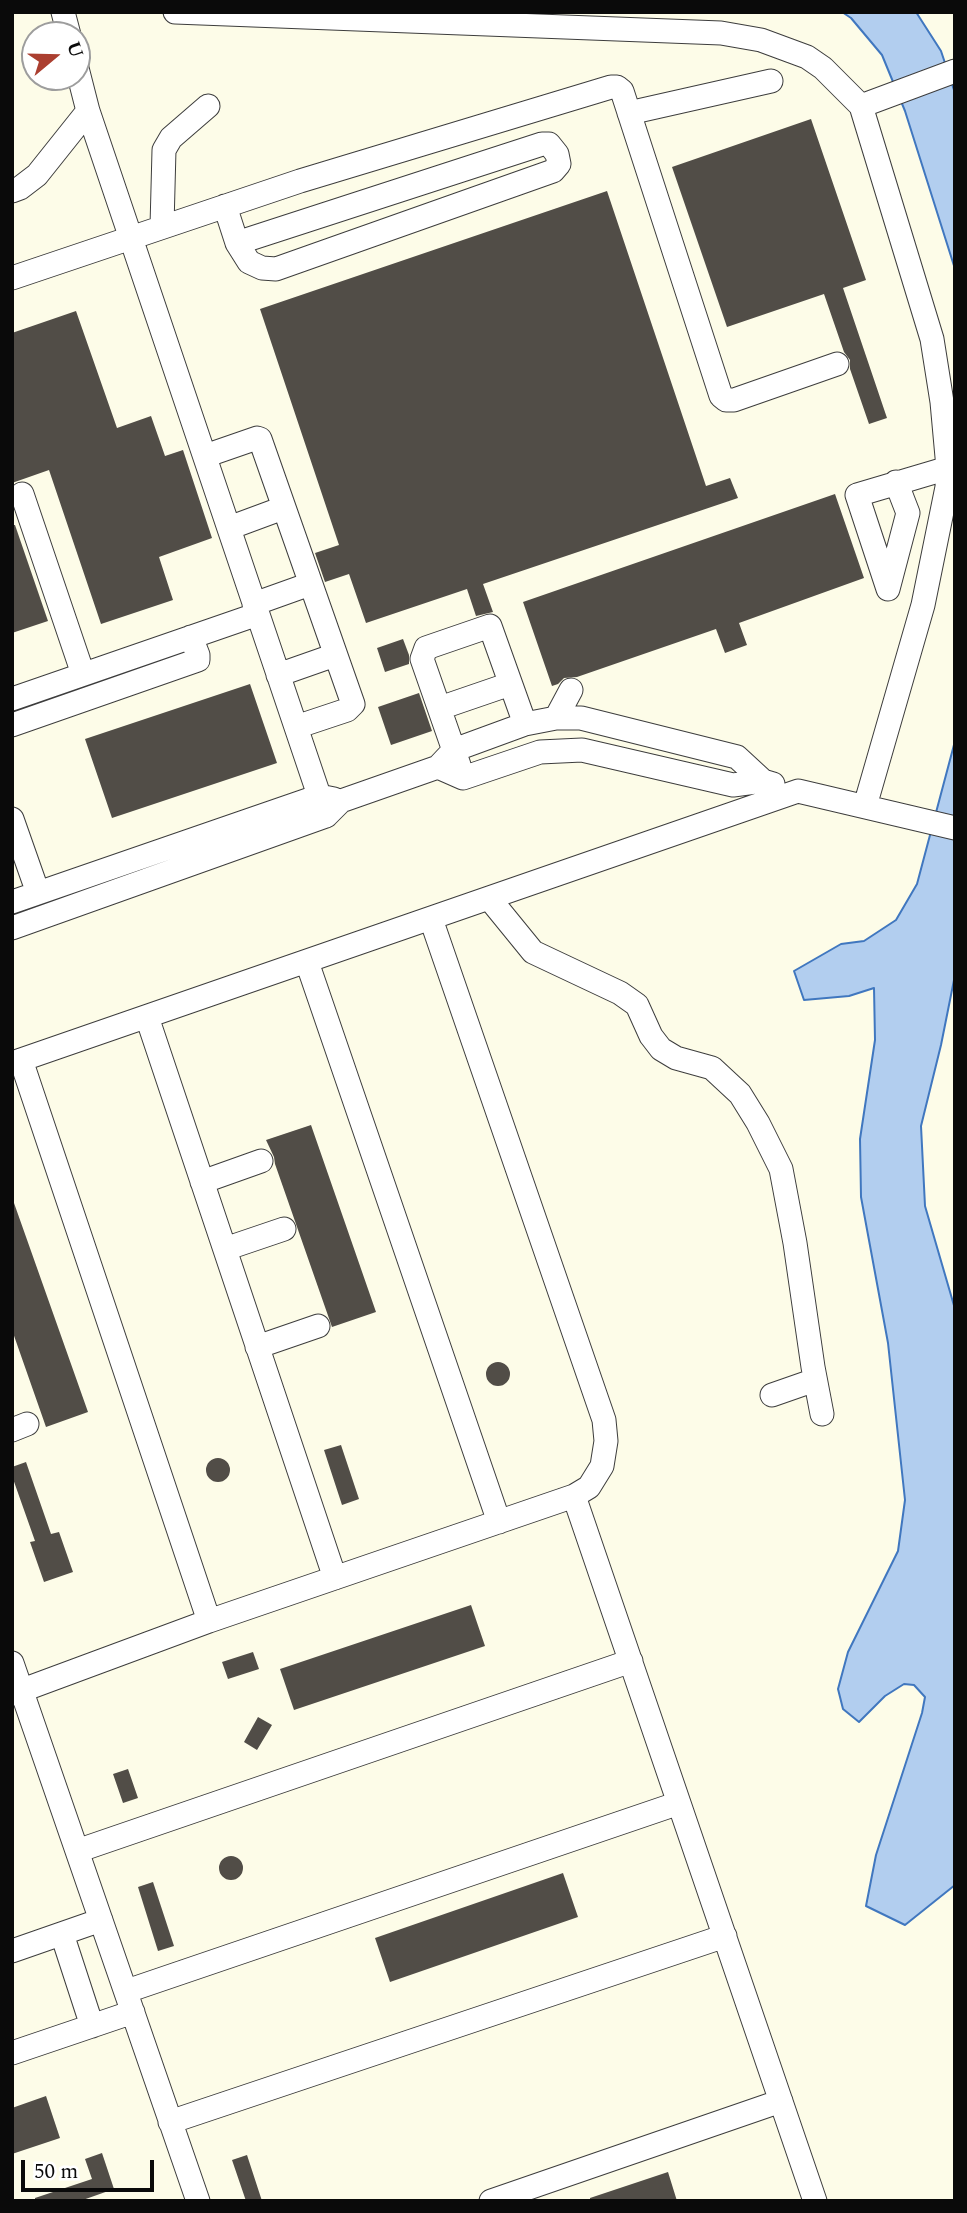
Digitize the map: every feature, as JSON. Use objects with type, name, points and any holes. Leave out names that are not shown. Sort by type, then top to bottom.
[{"type":"lane","points":[[174,12],[721,33],[761,40],[807,57],[823,68],[861,106],[932,339],[942,402],[948,468],[947,487],[923,604],[865,806]]},
{"type":"lane","points":[[861,106],[955,71]]},
{"type":"lane","points":[[629,113],[771,81]]},
{"type":"lane","points":[[12,278],[162,226],[611,87],[620,89],[629,113],[721,396],[726,400],[734,400],[837,364]]},
{"type":"lane","points":[[83,91],[278,675],[296,727],[329,804]]},
{"type":"lane","points":[[162,226],[164,150],[171,138],[208,106]]},
{"type":"lane","points":[[12,191],[37,175],[88,111]]},
{"type":"lane","points":[[225,206],[237,243],[249,262],[262,268],[275,269],[552,171],[559,164],[557,154],[549,144],[542,144],[237,243]]},
{"type":"lane","points":[[412,147],[424,182]]},
{"type":"lane","points":[[205,456],[260,439],[353,704],[352,707],[296,727]]},
{"type":"lane","points":[[896,482],[948,468]]},
{"type":"lane","points":[[22,494],[83,674]]},
{"type":"lane","points":[[229,528],[283,509]]},
{"type":"lane","points":[[12,699],[191,637],[310,584]]},
{"type":"lane","points":[[463,778],[422,659],[426,648],[490,626],[525,724]]},
{"type":"lane","points":[[12,725],[198,660],[191,637]]},
{"type":"lane","points":[[278,675],[335,655]]},
{"type":"lane","points":[[440,708],[510,684]]},
{"type":"lane","points":[[556,718],[571,690]]},
{"type":"lane","points":[[12,902],[329,804],[438,767],[454,750],[525,724],[556,718],[581,718],[737,757],[764,781]]},
{"type":"lane","points":[[438,767],[463,778],[540,752],[582,750],[733,785],[764,781],[955,828]]},
{"type":"lane","points":[[209,1621],[16,1061],[798,791]]},
{"type":"lane","points":[[12,928],[329,804]]},
{"type":"lane","points":[[12,819],[18,855],[38,893]]},
{"type":"lane","points":[[489,898],[533,952],[620,993],[637,1005],[651,1036],[661,1049],[676,1058],[712,1068],[740,1094],[781,1170],[822,1414]]},
{"type":"lane","points":[[17,1692],[209,1621],[574,1496],[589,1487],[602,1466],[606,1441],[604,1420],[431,919]]},
{"type":"lane","points":[[307,962],[499,1522]]},
{"type":"lane","points":[[147,1017],[335,1578]]},
{"type":"lane","points":[[202,1182],[261,1161]]},
{"type":"lane","points":[[225,1249],[284,1229]]},
{"type":"lane","points":[[257,1347],[318,1326]]},
{"type":"lane","points":[[772,1395],[815,1380]]},
{"type":"lane","points":[[574,1496],[815,2201]]},
{"type":"lane","points":[[77,1851],[631,1661]]},
{"type":"lane","points":[[12,1662],[17,1692],[77,1851],[198,2201]]},
{"type":"lane","points":[[14,2046],[92,2026],[130,2001],[679,1802]]},
{"type":"lane","points":[[12,1951],[101,1920]]},
{"type":"lane","points":[[62,1934],[92,2026]]},
{"type":"lane","points":[[170,2122],[725,1936]]},
{"type":"lane","points":[[492,2201],[781,2102]]},
{"type":"water","points":[[842,12],[916,12],[941,51],[955,93],[955,269],[905,111],[882,55],[851,18]]},
{"type":"water","points":[[955,741],[955,975],[921,1126],[925,1206],[955,1309],[955,1885],[905,1925],[866,1906],[876,1855],[925,1697],[914,1685],[904,1684],[885,1696],[859,1722],[843,1709],[838,1689],[848,1652],[898,1551],[905,1500],[888,1343],[861,1197],[860,1139],[875,1040],[874,988],[849,996],[804,1000],[794,971],[841,944],[864,941],[896,920],[917,884]]},
{"type":"building","points":[[811,119],[866,280],[843,288],[887,418],[869,424],[850,369],[850,360],[844,352],[824,294],[727,327],[672,167]]},
{"type":"building","points":[[607,191],[706,486],[730,478],[738,498],[483,584],[493,612],[476,616],[467,589],[366,623],[349,574],[325,582],[315,553],[339,545],[260,309]]},
{"type":"building","points":[[76,311],[117,428],[151,416],[165,456],[183,450],[212,538],[159,557],[173,600],[101,624],[49,470],[12,483],[12,333]]},
{"type":"building","points":[[835,494],[864,578],[739,623],[747,645],[725,653],[716,629],[577,677],[564,678],[552,686],[523,602]]},
{"type":"building","points":[[12,525],[15,525],[48,621],[12,633]]},
{"type":"building","points":[[403,639],[409,655],[409,664],[385,672],[377,648]]},
{"type":"building","points":[[250,684],[277,763],[112,818],[85,739]]},
{"type":"building","points":[[419,693],[432,731],[391,745],[378,707]]},
{"type":"building","points":[[311,1125],[376,1312],[332,1327],[266,1140]]},
{"type":"building","points":[[12,1203],[88,1412],[46,1427],[12,1330]]},
{"type":"building","points":[[498,1362],[509,1369],[510,1374],[503,1385],[498,1386],[487,1379],[486,1374],[493,1363]]},
{"type":"building","points":[[341,1445],[359,1499],[342,1505],[324,1450]]},
{"type":"building","points":[[218,1458],[229,1465],[230,1470],[223,1481],[218,1482],[207,1475],[206,1470],[213,1459]]},
{"type":"building","points":[[26,1462],[51,1534],[59,1532],[73,1572],[44,1582],[30,1542],[35,1541],[12,1476],[12,1467]]},
{"type":"building","points":[[471,1605],[485,1646],[294,1710],[280,1669]]},
{"type":"building","points":[[253,1652],[259,1669],[228,1679],[222,1662]]},
{"type":"building","points":[[258,1717],[272,1725],[257,1750],[244,1742]]},
{"type":"building","points":[[128,1769],[138,1798],[123,1803],[113,1774]]},
{"type":"building","points":[[231,1856],[240,1859],[243,1868],[240,1877],[231,1880],[222,1877],[219,1868],[222,1859]]},
{"type":"building","points":[[563,1873],[578,1917],[390,1982],[375,1938]]},
{"type":"building","points":[[153,1882],[174,1946],[158,1951],[138,1887]]},
{"type":"building","points":[[46,2096],[60,2138],[12,2154],[12,2108]]},
{"type":"building","points":[[102,2153],[114,2189],[80,2201],[35,2201],[35,2198],[92,2179],[85,2159]]},
{"type":"building","points":[[247,2155],[262,2201],[246,2201],[232,2160]]},
{"type":"building","points":[[668,2172],[677,2201],[590,2201],[590,2198]]}]
